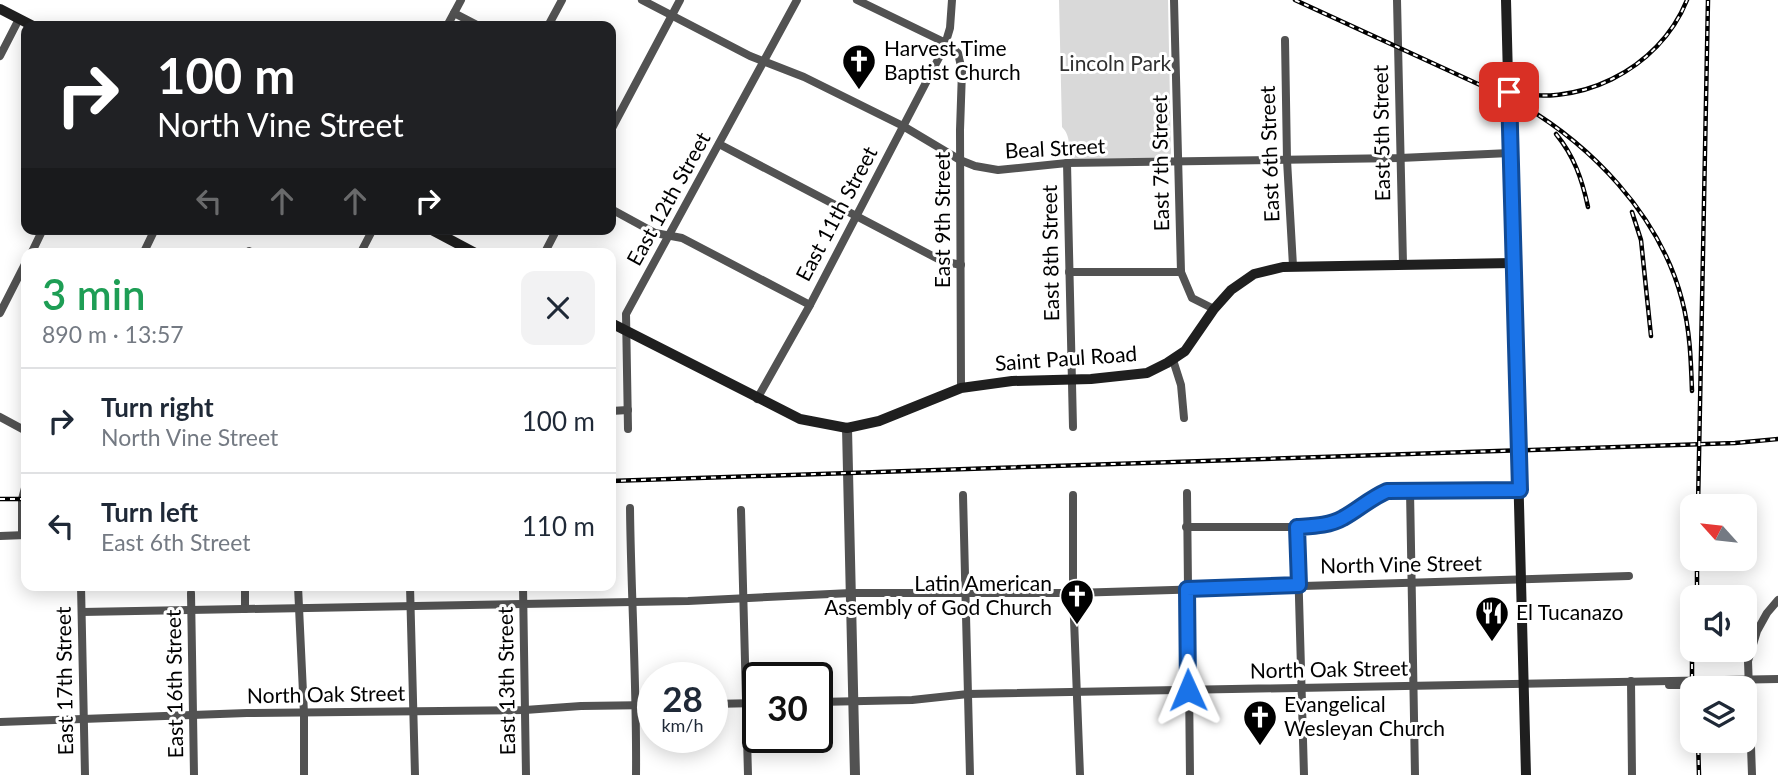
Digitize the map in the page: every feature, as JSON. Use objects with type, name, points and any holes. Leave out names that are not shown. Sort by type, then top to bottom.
[{"type":"main road","points":[[1506,0],[1526,775]]},
{"type":"main road","points":[[0,9],[23,21]]},
{"type":"main road","points":[[444,235],[467,248]]},
{"type":"main road","name":"Saint Paul Road","points":[[616,326],[757,400],[800,419],[847,428],[879,421],[961,388],[1012,381],[1147,373],[1185,351],[1214,309],[1231,290],[1254,274],[1293,266],[1513,263]]},
{"type":"street","points":[[450,21],[461,0]]},
{"type":"street","points":[[551,21],[562,0]]},
{"type":"street","name":"Beal Street","points":[[642,0],[750,56],[804,77],[903,126],[975,166],[998,170],[1067,163],[1400,158],[1510,153]]},
{"type":"street","points":[[616,121],[680,0]]},
{"type":"street","name":"East 12th Street","points":[[628,429],[626,314],[797,0]]},
{"type":"street","points":[[857,0],[946,43],[952,0]]},
{"type":"street","name":"East 7th Street","points":[[1174,0],[1181,272],[1192,298],[1214,309]]},
{"type":"street","name":"East 5th Street","points":[[1397,0],[1403,264]]},
{"type":"street","points":[[454,13],[469,21]]},
{"type":"street","points":[[0,56],[19,19]]},
{"type":"street","name":"East 6th Street","points":[[1285,40],[1287,160],[1293,266]]},
{"type":"street","name":"East 9th Street","points":[[946,43],[958,53],[962,71],[961,388]]},
{"type":"street","name":"East 11th Street","points":[[757,400],[946,43]]},
{"type":"street","points":[[719,144],[942,261],[961,265]]},
{"type":"street","name":"East 8th Street","points":[[1067,163],[1073,427]]},
{"type":"street","points":[[616,212],[655,233],[682,238],[810,304]]},
{"type":"street","points":[[0,313],[21,272]]},
{"type":"street","points":[[1069,272],[1181,272]]},
{"type":"street","points":[[1172,360],[1181,385],[1184,418]]},
{"type":"street","points":[[616,411],[628,410]]},
{"type":"street","points":[[0,417],[21,428]]},
{"type":"street","points":[[847,428],[855,775]]},
{"type":"street","points":[[1410,490],[1415,775]]},
{"type":"street","points":[[1186,527],[1297,527],[1328,524],[1387,491],[1520,490]]},
{"type":"street","points":[[1187,493],[1190,775]]},
{"type":"street","points":[[964,495],[971,775]]},
{"type":"street","points":[[1073,495],[1073,593],[1080,775]]},
{"type":"street","points":[[630,508],[631,602],[637,705],[636,775]]},
{"type":"street","points":[[741,510],[745,662]]},
{"type":"street","points":[[1297,527],[1304,775]]},
{"type":"street","points":[[0,536],[21,535]]},
{"type":"street","name":"North Vine Street","points":[[82,612],[631,602],[851,593],[1073,593],[1629,576]]},
{"type":"street","name":"East 17th Street","points":[[81,591],[85,775]]},
{"type":"street","points":[[245,591],[245,609]]},
{"type":"street","points":[[298,591],[304,775]]},
{"type":"street","points":[[410,591],[415,775]]},
{"type":"street","name":"East 13th Street","points":[[523,591],[526,775]]},
{"type":"street","name":"East 16th Street","points":[[191,593],[194,775]]},
{"type":"street","points":[[1748,676],[1748,660],[1757,631],[1767,612],[1778,600]]},
{"type":"street","name":"North Oak Street","points":[[1757,679],[1778,679]]},
{"type":"street","points":[[1631,681],[1632,775]]},
{"type":"street","name":"North Oak Street","points":[[833,702],[912,700],[968,694],[1631,681],[1650,685],[1680,685]]},
{"type":"street","name":"North Oak Street","points":[[0,722],[637,705]]},
{"type":"street","points":[[748,753],[748,775]]},
{"type":"street","points":[[1751,753],[1752,775]]},
{"type":"green space","name":"Lincoln Park","points":[[1059,0],[1168,0],[1169,158],[1072,159],[1067,135],[1062,127]]},
{"type":"railway","points":[[1295,0],[1515,101],[1543,118],[1595,160],[1639,211],[1672,269],[1687,323],[1692,391]]},
{"type":"railway","points":[[1503,90],[1531,95],[1559,95],[1612,79],[1636,65],[1657,47],[1674,25],[1687,0]]},
{"type":"railway","points":[[1698,494],[1708,0]]},
{"type":"railway","points":[[1556,134],[1576,168],[1588,207]]},
{"type":"railway","points":[[1632,212],[1641,240],[1651,336]]},
{"type":"railway","points":[[616,481],[1735,443],[1778,439]]},
{"type":"railway","points":[[0,499],[21,499]]},
{"type":"railway","points":[[1697,571],[1697,585]]},
{"type":"railway","points":[[1692,662],[1692,676]]},
{"type":"railway","points":[[1698,753],[1699,775]]},
{"type":"place","name":"Harvest Time Baptist Church","points":[[859,91]]},
{"type":"place","name":"Latin American Assembly of God Church","points":[[1077,626]]},
{"type":"place","name":"El Tucanazo","points":[[1492,643]]},
{"type":"place","name":"Evangelical Wesleyan Church","points":[[1260,747]]},
{"type":"route","points":[[1188,690],[1187,589],[1299,585],[1297,527],[1328,524],[1387,491],[1520,490],[1509,92]]}]
